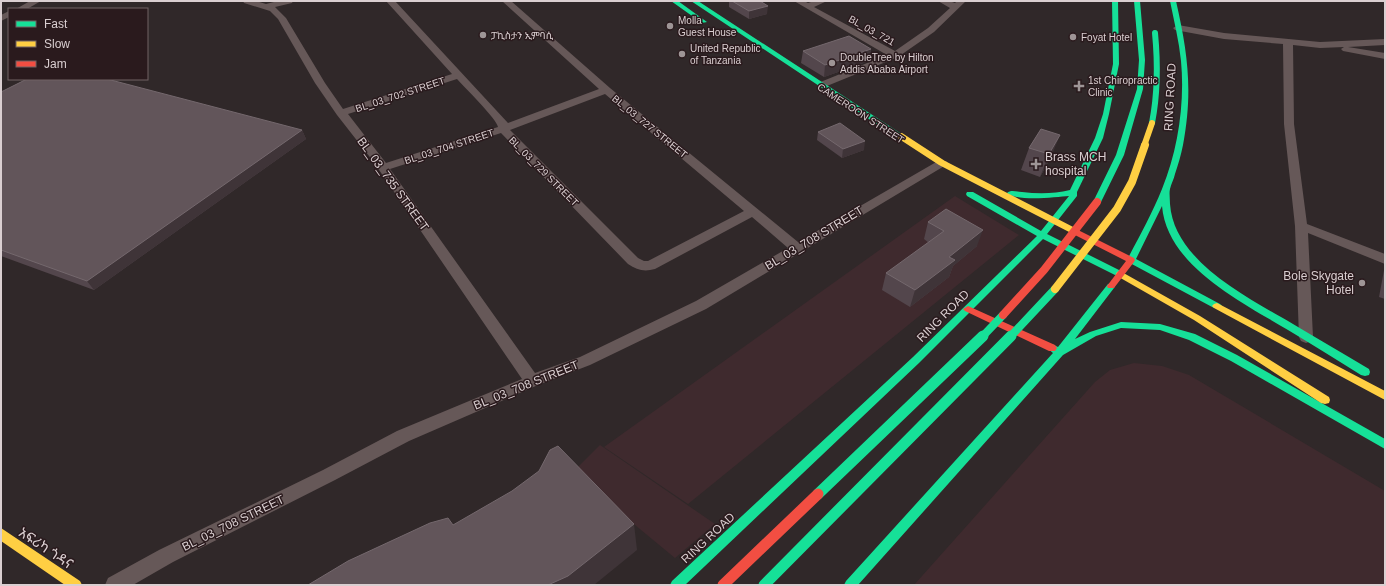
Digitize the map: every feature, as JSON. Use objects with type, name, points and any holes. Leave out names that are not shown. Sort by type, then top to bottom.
[{"type":"main road","points":[[674,1],[709,26]]},
{"type":"main road","name":"CAMEROON STREET","points":[[694,1],[942,163],[1131,260],[1385,396]]},
{"type":"main road","name":"RING ROAD","points":[[676,585],[916,360],[1042,235],[1073,196],[1073,192],[1099,138],[1106,114],[1116,64],[1115,1]]},
{"type":"main road","points":[[723,585],[931,388],[1034,283],[1080,226],[1097,202],[1120,155],[1140,89],[1142,60],[1137,1]]},
{"type":"main road","name":"RING ROAD","points":[[850,585],[1060,352],[1131,260],[1166,189],[1173,168],[1182,127],[1185,71],[1183,50],[1172,1]]},
{"type":"main road","name":"RING ROAD","points":[[764,585],[1048,298],[1117,209],[1136,171],[1156,107],[1160,72],[1154,26]]},
{"type":"main road","points":[[883,136],[894,132]]},
{"type":"main road","points":[[923,167],[942,178]]},
{"type":"main road","points":[[971,178],[1009,192],[1026,196],[1052,197],[1073,192]]},
{"type":"main road","points":[[962,189],[1042,235],[1120,274],[1210,326],[1281,371],[1385,441]]},
{"type":"main road","points":[[1166,189],[1166,211],[1172,230],[1190,255],[1216,280],[1256,307],[1372,376]]},
{"type":"main road","points":[[968,309],[1060,352],[1093,334],[1121,326],[1160,327],[1192,337],[1234,358],[1385,444]]},
{"type":"main road","name":"አፍሪካ ጎዳና","points":[[1,534],[76,585]]},
{"type":"street","points":[[22,8],[37,1]]},
{"type":"street","name":"BL_03_735 STREET","points":[[247,1],[268,6],[282,18],[320,83],[382,168],[532,381]]},
{"type":"street","points":[[268,6],[289,1]]},
{"type":"street","name":"BL_03_729 STREET","points":[[390,1],[498,118],[503,124],[503,129],[634,261],[641,266],[650,266],[753,211]]},
{"type":"street","name":"BL_03_727 STREET","points":[[506,1],[606,90],[797,248]]},
{"type":"street","name":"BL_03_721","points":[[798,1],[895,55]]},
{"type":"street","points":[[807,6],[823,1]]},
{"type":"street","points":[[942,1],[959,4]]},
{"type":"street","points":[[822,85],[895,55],[931,30],[959,4]]},
{"type":"street","points":[[1178,28],[1224,36],[1320,45],[1385,56]]},
{"type":"street","points":[[1288,42],[1289,124],[1301,226],[1306,337]]},
{"type":"street","points":[[1320,45],[1385,42]]},
{"type":"street","name":"BL_03_702 STREET","points":[[341,113],[459,74]]},
{"type":"street","name":"BL_03_704 STREET","points":[[382,168],[503,129],[606,90]]},
{"type":"street","name":"BL_03_708 STREET","points":[[115,585],[166,556],[329,475],[403,436],[532,381],[586,361],[701,305],[797,248],[923,167],[942,163]]},
{"type":"street","points":[[1301,226],[1385,259]]},
{"type":"shaded area","points":[[955,196],[1019,235],[688,504],[604,447]]},
{"type":"shaded area","points":[[1134,363],[1162,366],[1189,375],[1385,491],[1385,585],[914,585],[1095,382],[1110,370]]},
{"type":"shaded area","points":[[600,445],[715,524],[675,558],[572,473]]},
{"type":"building","points":[[732,1],[760,1],[768,6],[749,11]]},
{"type":"building","points":[[849,36],[871,49],[825,65],[803,51]]},
{"type":"building","points":[[25,80],[111,80],[302,130],[87,281],[1,250],[1,92]]},
{"type":"building","points":[[840,123],[865,141],[843,149],[818,132]]},
{"type":"building","points":[[1041,129],[1060,135],[1049,154],[1029,148]]},
{"type":"building","points":[[946,209],[983,230],[949,257],[955,260],[915,290],[886,273],[944,231],[928,222]]},
{"type":"building","points":[[558,446],[634,524],[568,576],[548,585],[308,585],[348,561],[430,523],[448,518],[453,525],[512,491],[539,471],[550,450]]},
{"type":"traffic: fast","points":[[674,1],[704,22]]},
{"type":"traffic: fast","points":[[694,1],[899,135]]},
{"type":"traffic: fast","points":[[1053,221],[1073,196],[1073,192],[1099,138],[1106,114],[1116,64],[1115,1]]},
{"type":"traffic: fast","points":[[1097,202],[1120,155],[1140,89],[1142,60],[1137,1]]},
{"type":"traffic: fast","points":[[1173,1],[1182,44],[1185,70],[1185,99],[1182,131],[1175,162],[1166,189],[1131,260],[1217,306]]},
{"type":"traffic: fast","points":[[1152,123],[1158,88],[1155,33]]},
{"type":"traffic: fast","points":[[1166,190],[1167,215],[1172,229],[1180,244],[1192,259],[1207,273],[1242,298],[1365,372]]},
{"type":"traffic: fast","points":[[1011,193],[1042,196],[1073,192]]},
{"type":"traffic: fast","points":[[970,194],[1042,235],[1120,274]]},
{"type":"traffic: fast","points":[[676,585],[916,360],[1042,235],[1053,221]]},
{"type":"traffic: fast","points":[[850,585],[1060,352],[1111,286]]},
{"type":"traffic: fast","points":[[764,585],[1048,298],[1055,289]]},
{"type":"traffic: fast","points":[[818,494],[955,364],[1003,315]]},
{"type":"traffic: fast","points":[[1052,348],[1060,352],[1093,334],[1121,325],[1160,327],[1192,337],[1234,358],[1385,444]]},
{"type":"traffic: slow","points":[[1055,289],[1117,209],[1132,182],[1152,123]]},
{"type":"traffic: slow","points":[[899,135],[942,163],[1076,232]]},
{"type":"traffic: slow","points":[[1120,274],[1197,318],[1325,400]]},
{"type":"traffic: slow","points":[[1217,306],[1385,396]]},
{"type":"traffic: slow","points":[[1,534],[76,585]]},
{"type":"traffic: jam","points":[[1003,315],[1044,270],[1097,202]]},
{"type":"traffic: jam","points":[[1076,232],[1131,260],[1111,286]]},
{"type":"traffic: jam","points":[[968,309],[1052,348]]},
{"type":"traffic: jam","points":[[723,585],[818,494]]},
{"type":"place","name":"Molla Guest House","points":[[670,26]]},
{"type":"place","name":"ፓኪስታን ኢምባሲ","points":[[483,35]]},
{"type":"place","name":"Foyat Hotel","points":[[1073,37]]},
{"type":"place","name":"United Republic of Tanzania","points":[[682,54]]},
{"type":"place","name":"DoubleTree by Hilton Addis Ababa Airport","points":[[832,63]]},
{"type":"place","name":"1st Chiropractic Clinic","points":[[1079,86]]},
{"type":"place","name":"Brass MCH hospital","points":[[1036,164]]},
{"type":"place","name":"Bole Skygate Hotel","points":[[1362,283]]}]
